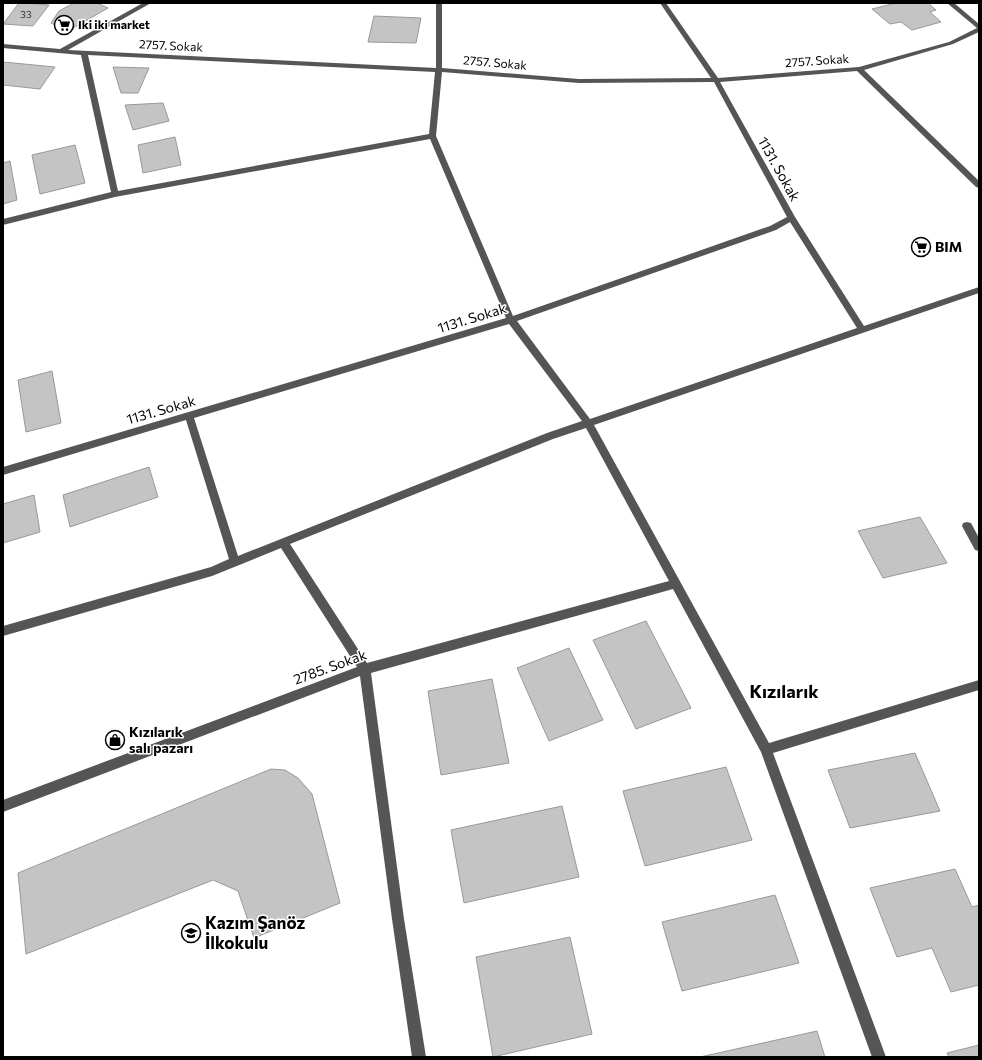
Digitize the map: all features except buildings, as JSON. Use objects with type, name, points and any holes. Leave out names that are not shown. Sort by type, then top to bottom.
[{"type":"street","points":[[61,51],[148,3]]},
{"type":"street","points":[[439,3],[439,70],[432,136],[511,320],[588,423],[766,749],[879,1057]]},
{"type":"street","name":"1131. Sokak","points":[[3,471],[511,320],[773,228],[791,218],[716,80],[663,3]]},
{"type":"street","points":[[950,3],[979,28]]},
{"type":"street","name":"2757. Sokak","points":[[3,46],[84,53],[439,70],[579,81],[716,80],[859,69],[951,42],[979,28]]},
{"type":"street","points":[[84,53],[115,194]]},
{"type":"street","points":[[859,69],[979,185]]},
{"type":"street","points":[[3,222],[115,194],[432,136]]},
{"type":"street","points":[[791,218],[862,329]]},
{"type":"street","points":[[3,630],[212,570],[543,439],[979,290]]},
{"type":"street","points":[[189,416],[235,561]]},
{"type":"street","points":[[967,526],[979,547]]},
{"type":"street","points":[[283,542],[365,669],[398,919],[419,1057]]},
{"type":"street","name":"2785. Sokak","points":[[3,806],[365,669],[676,584]]},
{"type":"street","points":[[766,749],[979,686]]},
{"type":"place","name":"Iki iki market","points":[[64,25]]},
{"type":"place","name":"BIM","points":[[921,247]]},
{"type":"place","name":"Kızılarık salı pazarı","points":[[115,740]]},
{"type":"place","name":"Kazım Şanöz İlkokulu","points":[[191,933]]},
{"type":"district","name":"Kızılarık","points":[[784,692]]}]
